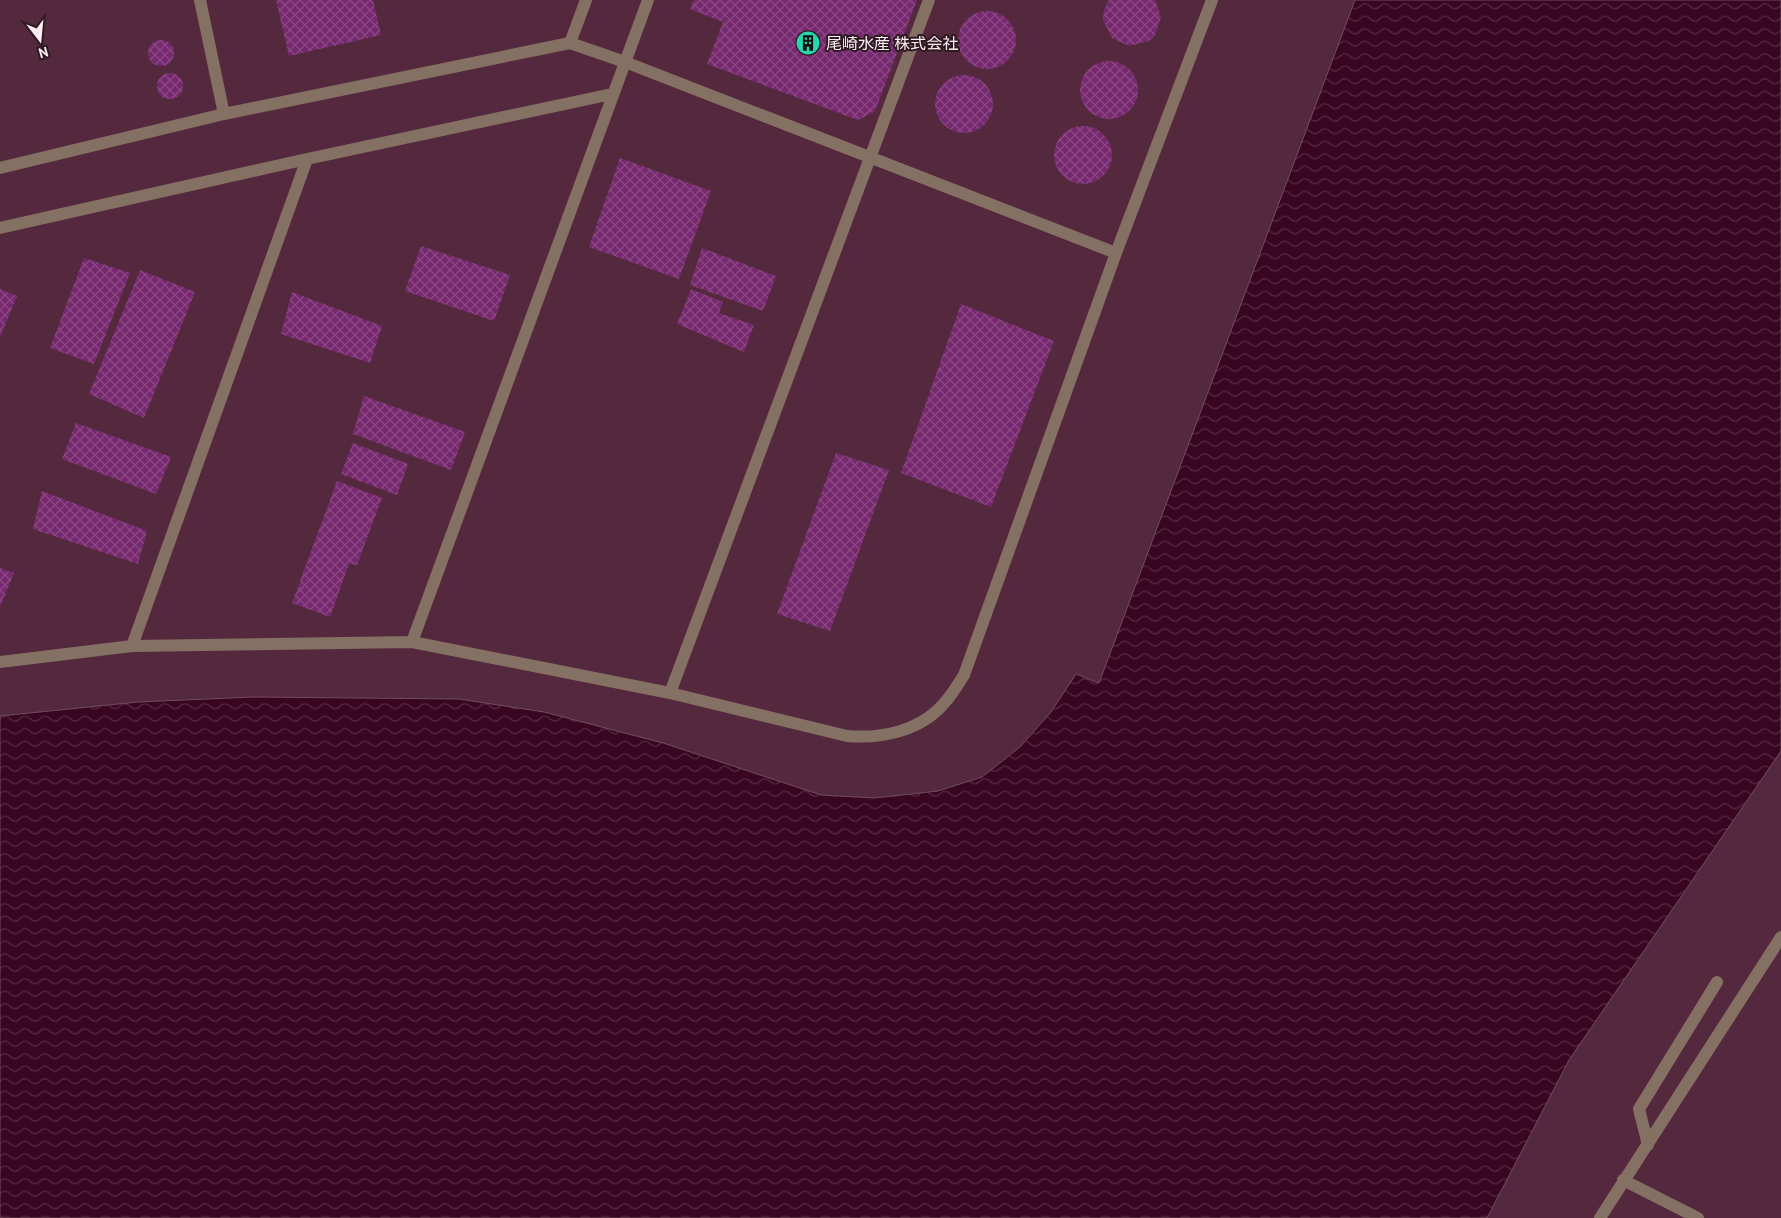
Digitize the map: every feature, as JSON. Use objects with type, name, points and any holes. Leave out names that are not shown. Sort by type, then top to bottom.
[{"type":"street","points":[[200,0],[224,114]]},
{"type":"street","points":[[570,43],[586,0]]},
{"type":"street","points":[[412,642],[648,0]]},
{"type":"street","points":[[670,693],[929,0]]},
{"type":"street","points":[[0,662],[132,646],[412,642],[670,693],[847,736],[872,738],[898,733],[927,717],[945,703],[964,675],[1116,253],[1212,0]]},
{"type":"street","points":[[0,168],[224,114],[570,43],[625,62],[1116,253]]},
{"type":"street","points":[[0,228],[307,159],[612,94]]},
{"type":"street","points":[[132,646],[307,159]]},
{"type":"street","points":[[1600,1218],[1622,1180],[1648,1145],[1781,937]]},
{"type":"street","points":[[1648,1145],[1639,1108],[1717,982]]},
{"type":"street","points":[[1622,1180],[1698,1218]]},
{"type":"water","points":[[1355,0],[1781,0],[1781,751],[1569,1060],[1487,1218],[0,1218],[0,716],[138,702],[253,697],[459,699],[544,712],[663,743],[821,795],[874,798],[938,791],[982,777],[1020,747],[1051,712],[1076,674],[1099,683]]},
{"type":"building","points":[[276,0],[373,0],[381,35],[289,56]]},
{"type":"building","name":"尾崎水産 株式会社","points":[[694,0],[917,0],[875,111],[858,120],[707,64],[723,22],[690,9]]},
{"type":"building","points":[[1109,0],[1155,0],[1161,17],[1155,35],[1149,41],[1129,46],[1112,38],[1103,20],[1104,10]]},
{"type":"building","points":[[987,11],[998,13],[1011,24],[1016,40],[1014,51],[1003,64],[987,69],[976,67],[963,56],[958,40],[960,29],[971,16]]},
{"type":"building","points":[[161,40],[170,44],[174,53],[170,62],[161,66],[152,62],[148,53],[152,44]]},
{"type":"building","points":[[1109,61],[1120,63],[1133,74],[1138,90],[1136,101],[1125,114],[1109,119],[1098,117],[1085,106],[1080,90],[1082,79],[1093,66]]},
{"type":"building","points":[[170,73],[179,77],[183,86],[179,95],[170,99],[161,95],[157,86],[161,77]]},
{"type":"building","points":[[964,75],[975,77],[988,88],[993,104],[991,115],[980,128],[964,133],[953,131],[940,120],[935,104],[937,93],[948,80]]},
{"type":"building","points":[[1083,126],[1094,128],[1107,139],[1112,155],[1110,166],[1099,179],[1083,184],[1072,182],[1059,171],[1054,155],[1056,144],[1067,131]]},
{"type":"building","points":[[620,158],[711,191],[679,279],[589,247]]},
{"type":"building","points":[[421,246],[510,275],[494,321],[405,291]]},
{"type":"building","points":[[702,248],[776,276],[763,311],[690,285]]},
{"type":"building","points":[[84,258],[130,273],[94,364],[50,348]]},
{"type":"building","points":[[140,270],[195,292],[144,418],[89,394]]},
{"type":"building","points":[[0,289],[17,296],[0,337]]},
{"type":"building","points":[[691,289],[723,302],[719,313],[754,325],[744,352],[677,324]]},
{"type":"building","points":[[292,292],[382,326],[370,363],[281,334]]},
{"type":"building","points":[[961,304],[1054,341],[991,507],[901,473]]},
{"type":"building","points":[[364,396],[465,432],[451,470],[353,434]]},
{"type":"building","points":[[76,423],[171,457],[156,494],[62,459]]},
{"type":"building","points":[[353,443],[408,464],[397,495],[341,474]]},
{"type":"building","points":[[836,453],[889,470],[830,631],[777,614]]},
{"type":"building","points":[[337,481],[382,498],[357,565],[349,564],[330,617],[292,603]]},
{"type":"building","points":[[42,491],[147,531],[138,564],[33,529]]},
{"type":"building","points":[[0,568],[14,573],[0,607]]},
{"type":"place","name":"尾崎水産 株式会社","points":[[808,43]]}]
